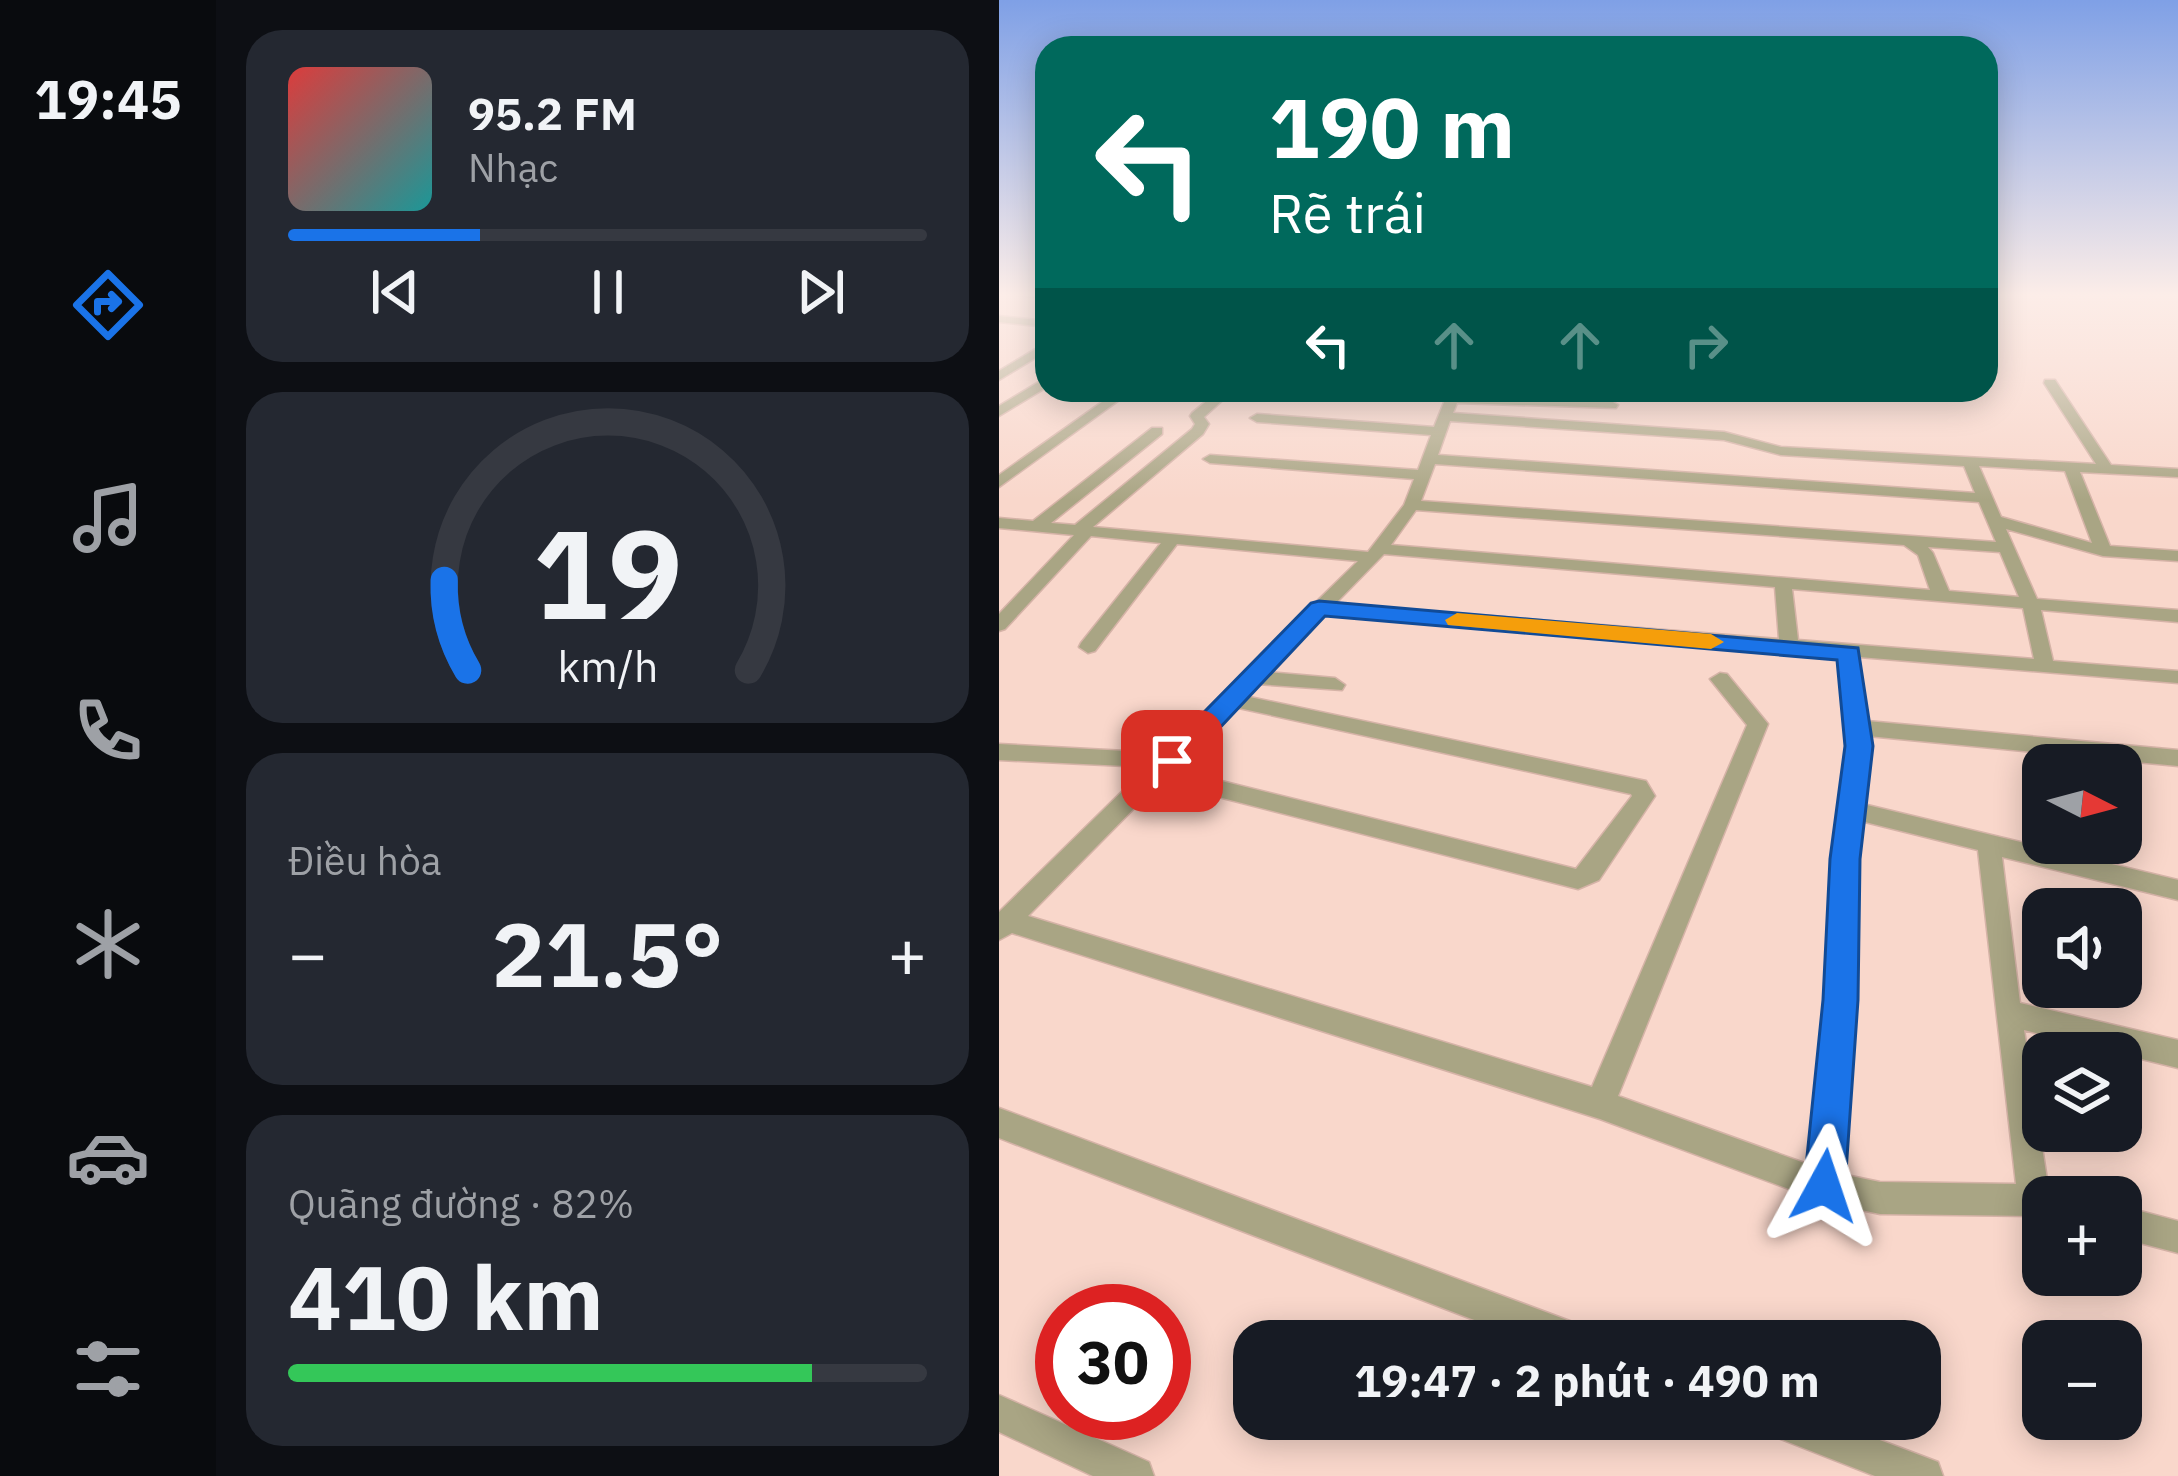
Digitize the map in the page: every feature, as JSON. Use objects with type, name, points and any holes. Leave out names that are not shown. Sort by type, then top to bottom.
[{"type":"street","points":[[2051,383],[2105,467]]},
{"type":"street","points":[[999,412],[1035,389]]},
{"type":"street","points":[[999,482],[1110,402]]},
{"type":"street","points":[[999,625],[1082,531],[1198,431],[1202,424],[1196,416],[1213,402]]},
{"type":"street","points":[[1257,418],[1449,407],[1611,405]]},
{"type":"street","points":[[1449,407],[1724,436],[1781,451],[2178,473]]},
{"type":"street","points":[[1449,407],[1412,505],[1376,553],[1004,925],[1600,1104],[1824,1186],[1880,1198],[2022,1199]]},
{"type":"street","points":[[1036,527],[1157,430]]},
{"type":"street","points":[[1210,459],[1985,498]]},
{"type":"street","points":[[1970,462],[2031,605],[2045,667]]},
{"type":"street","points":[[2071,466],[2103,551]]},
{"type":"street","points":[[1412,505],[2007,548]]},
{"type":"street","points":[[1994,520],[2103,551],[2178,556]]},
{"type":"street","points":[[999,538],[1006,524],[2178,616]]},
{"type":"street","points":[[1088,647],[1172,539]]},
{"type":"street","points":[[1907,540],[1925,553],[1942,597]]},
{"type":"street","points":[[1783,584],[1789,648]]},
{"type":"street","points":[[1319,608],[2178,677]]},
{"type":"street","points":[[1824,1186],[1840,1000],[1845,859],[1854,811],[1859,728],[1849,653]]},
{"type":"street","points":[[1253,677],[1335,685]]},
{"type":"street","points":[[1600,1104],[1758,724],[1720,679]]},
{"type":"street","points":[[999,752],[1166,767],[1562,878],[1590,873],[1644,796],[1638,787],[1231,700]]},
{"type":"street","points":[[1859,728],[2178,758]]},
{"type":"street","points":[[1854,811],[2178,890]]},
{"type":"street","points":[[1989,844],[2008,1013],[2034,1176]]},
{"type":"street","points":[[2008,1013],[2178,1054]]},
{"type":"street","points":[[999,1123],[1520,1320]]},
{"type":"street","points":[[2142,1228],[2178,1238]]},
{"type":"street","points":[[999,1413],[1135,1476]]},
{"type":"street","points":[[1831,1440],[1924,1476]]},
{"type":"slow traffic","points":[[1457,620],[1711,642]]},
{"type":"route","points":[[1172,761],[1319,608],[1849,653],[1859,746],[1845,859],[1840,1000],[1824,1186]]}]
